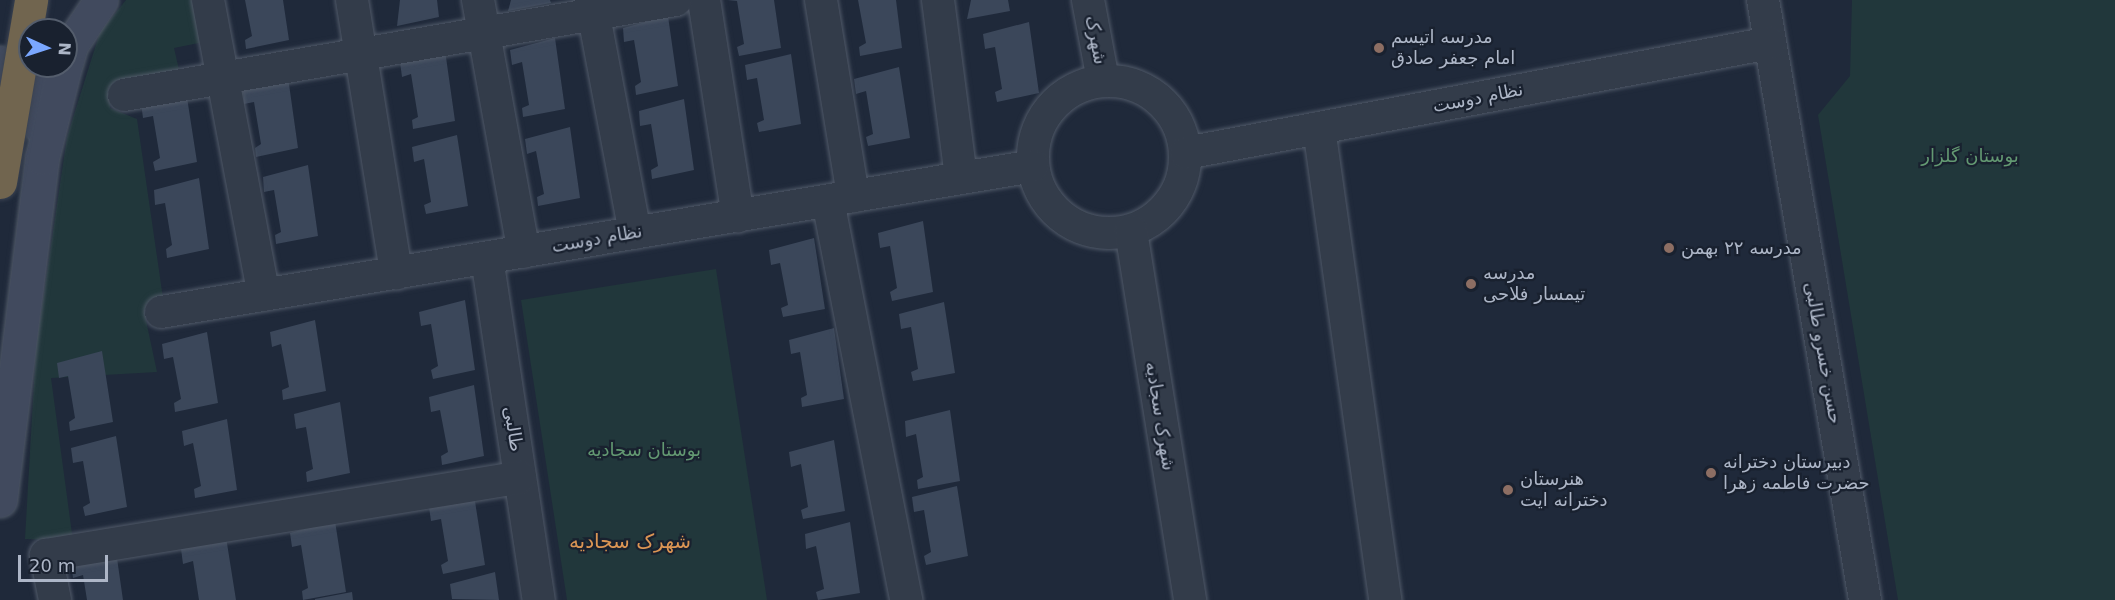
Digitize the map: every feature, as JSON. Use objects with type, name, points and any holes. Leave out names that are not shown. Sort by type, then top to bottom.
[{"type":"highway","points":[[0,182],[31,0]]},
{"type":"main road","points":[[78,33],[101,0]]},
{"type":"main road","points":[[0,63],[37,82],[42,158]]},
{"type":"main road","points":[[0,500],[42,158],[62,78]]},
{"type":"street","points":[[208,0],[264,295]]},
{"type":"street","points":[[352,0],[396,273]]},
{"type":"street","points":[[478,0],[524,252]]},
{"type":"street","points":[[124,95],[484,33],[593,7],[676,0]]},
{"type":"street","points":[[704,0],[738,216]]},
{"type":"street","points":[[821,0],[841,199],[906,600]]},
{"type":"street","points":[[938,0],[961,178]]},
{"type":"street","name":"شهرک","points":[[1088,0],[1103,80]]},
{"type":"street","name":"حسن خسرو طالبی","points":[[1763,0],[1865,600]]},
{"type":"street","points":[[593,7],[635,233]]},
{"type":"street","name":"نظام دوست","points":[[1186,153],[1770,43]]},
{"type":"street","points":[[1103,80],[1150,92],[1169,108],[1186,153],[1173,201],[1155,220],[1131,231],[1104,234],[1078,228],[1056,213],[1041,192],[1033,166],[1034,142],[1043,118],[1079,86],[1103,80]]},
{"type":"street","points":[[1319,128],[1385,600]]},
{"type":"street","name":"نظام دوست","points":[[161,312],[1033,166]]},
{"type":"street","name":"شهرک سجادیه","points":[[1131,231],[1190,600]]},
{"type":"street","name":"طالبی","points":[[487,258],[539,600]]},
{"type":"street","points":[[55,600],[46,555],[520,477]]},
{"type":"green space","points":[[126,0],[197,0],[204,42],[174,48],[180,74],[112,86],[110,108],[137,119],[163,298],[144,311],[157,372],[51,378],[73,541],[25,539],[36,347],[67,137],[100,32]]},
{"type":"green space","name":"بوستان گلزار","points":[[1852,0],[2115,0],[2115,600],[1898,600],[1818,115],[1850,76]]},
{"type":"green space","name":"بوستان سجادیه","points":[[716,269],[767,600],[567,600],[521,300]]},
{"type":"building","points":[[245,0],[283,0],[289,40],[246,49],[245,40],[252,36]]},
{"type":"building","points":[[400,0],[437,0],[439,17],[397,26]]},
{"type":"building","points":[[511,0],[550,0],[551,3],[508,11]]},
{"type":"building","points":[[727,0],[774,0],[781,48],[739,56],[737,47],[744,44],[737,1]]},
{"type":"building","points":[[858,0],[896,0],[902,48],[860,56],[859,47],[866,43]]},
{"type":"building","points":[[971,0],[1008,0],[1010,11],[967,19]]},
{"type":"building","points":[[668,16],[678,86],[636,95],[635,86],[641,82],[634,40],[624,42],[623,28]]},
{"type":"building","points":[[1029,22],[1039,93],[997,102],[995,92],[1002,89],[995,47],[985,49],[983,34]]},
{"type":"building","points":[[555,38],[565,109],[523,117],[522,108],[529,105],[522,62],[512,65],[510,50]]},
{"type":"building","points":[[445,50],[455,121],[413,129],[412,120],[418,117],[411,74],[402,77],[400,62]]},
{"type":"building","points":[[791,54],[801,124],[759,132],[757,123],[764,120],[757,78],[747,80],[745,65]]},
{"type":"building","points":[[899,67],[910,138],[868,146],[866,137],[873,134],[866,91],[856,94],[854,79]]},
{"type":"building","points":[[288,77],[298,148],[256,157],[255,148],[261,144],[254,102],[244,104],[243,89]]},
{"type":"building","points":[[186,91],[197,162],[155,171],[153,162],[160,158],[153,116],[143,118],[141,103]]},
{"type":"building","points":[[684,99],[694,170],[652,179],[651,170],[658,166],[651,124],[640,126],[639,111]]},
{"type":"building","points":[[570,127],[580,198],[538,206],[537,197],[544,194],[536,151],[527,154],[525,139]]},
{"type":"building","points":[[457,135],[468,206],[426,214],[424,205],[431,202],[424,159],[414,162],[412,147]]},
{"type":"building","points":[[308,165],[318,236],[276,244],[275,235],[281,232],[274,190],[264,192],[263,177]]},
{"type":"building","points":[[199,178],[209,249],[167,258],[166,249],[172,245],[165,203],[155,205],[154,190]]},
{"type":"building","points":[[923,221],[933,292],[892,301],[890,292],[897,288],[890,246],[880,248],[878,233]]},
{"type":"building","points":[[814,238],[825,309],[783,317],[781,308],[788,305],[780,263],[771,265],[769,250]]},
{"type":"building","points":[[465,300],[475,370],[433,379],[431,370],[438,366],[431,324],[421,326],[419,312]]},
{"type":"building","points":[[944,302],[955,373],[913,381],[911,372],[918,369],[911,327],[901,329],[899,314]]},
{"type":"building","points":[[315,320],[326,391],[283,400],[282,390],[289,387],[281,344],[272,347],[270,332]]},
{"type":"building","points":[[834,328],[844,399],[802,407],[801,398],[807,395],[800,352],[791,354],[789,340]]},
{"type":"building","points":[[207,332],[218,403],[175,412],[174,403],[181,399],[173,357],[164,359],[162,344]]},
{"type":"building","points":[[102,351],[113,422],[70,431],[69,422],[75,418],[68,376],[59,378],[57,363]]},
{"type":"building","points":[[474,385],[484,456],[442,465],[441,456],[448,452],[440,410],[431,412],[429,397]]},
{"type":"building","points":[[340,402],[350,473],[307,482],[306,472],[313,469],[306,427],[296,429],[294,414]]},
{"type":"building","points":[[950,410],[960,481],[918,489],[917,480],[923,477],[916,434],[906,437],[905,421]]},
{"type":"building","points":[[227,419],[237,490],[195,498],[194,489],[201,486],[193,443],[184,446],[182,431]]},
{"type":"building","points":[[116,436],[127,507],[85,516],[83,507],[90,503],[83,461],[73,463],[71,448]]},
{"type":"building","points":[[834,440],[845,511],[803,519],[801,510],[808,507],[801,464],[791,467],[789,452]]},
{"type":"building","points":[[957,486],[968,556],[926,565],[924,556],[931,552],[924,510],[914,512],[912,497]]},
{"type":"building","points":[[474,495],[485,565],[443,574],[441,565],[448,561],[441,519],[431,521],[429,507]]},
{"type":"building","points":[[335,521],[346,592],[303,600],[302,591],[308,588],[301,545],[292,547],[290,533]]},
{"type":"building","points":[[850,522],[860,593],[818,600],[816,592],[824,589],[816,546],[806,549],[805,534]]},
{"type":"building","points":[[226,537],[236,600],[199,600],[193,561],[183,564],[181,549]]},
{"type":"building","points":[[116,551],[123,600],[87,600],[83,575],[73,578],[71,563]]},
{"type":"building","points":[[495,572],[499,600],[452,599],[450,584]]},
{"type":"building","points":[[352,592],[353,600],[315,600],[315,599]]},
{"type":"place","name":"مدرسه اتیسم امام جعفر صادق","points":[[1379,48]]},
{"type":"place","name":"مدرسه ۲۲ بهمن","points":[[1669,248]]},
{"type":"place","name":"مدرسه تیمسار فلاحی","points":[[1471,284]]},
{"type":"place","name":"دبیرستان دخترانه حضرت فاطمه زهرا","points":[[1711,473]]},
{"type":"place","name":"هنرستان دخترانه ایت","points":[[1508,490]]},
{"type":"district","name":"شهرک سجادیه","points":[[630,541]]}]
